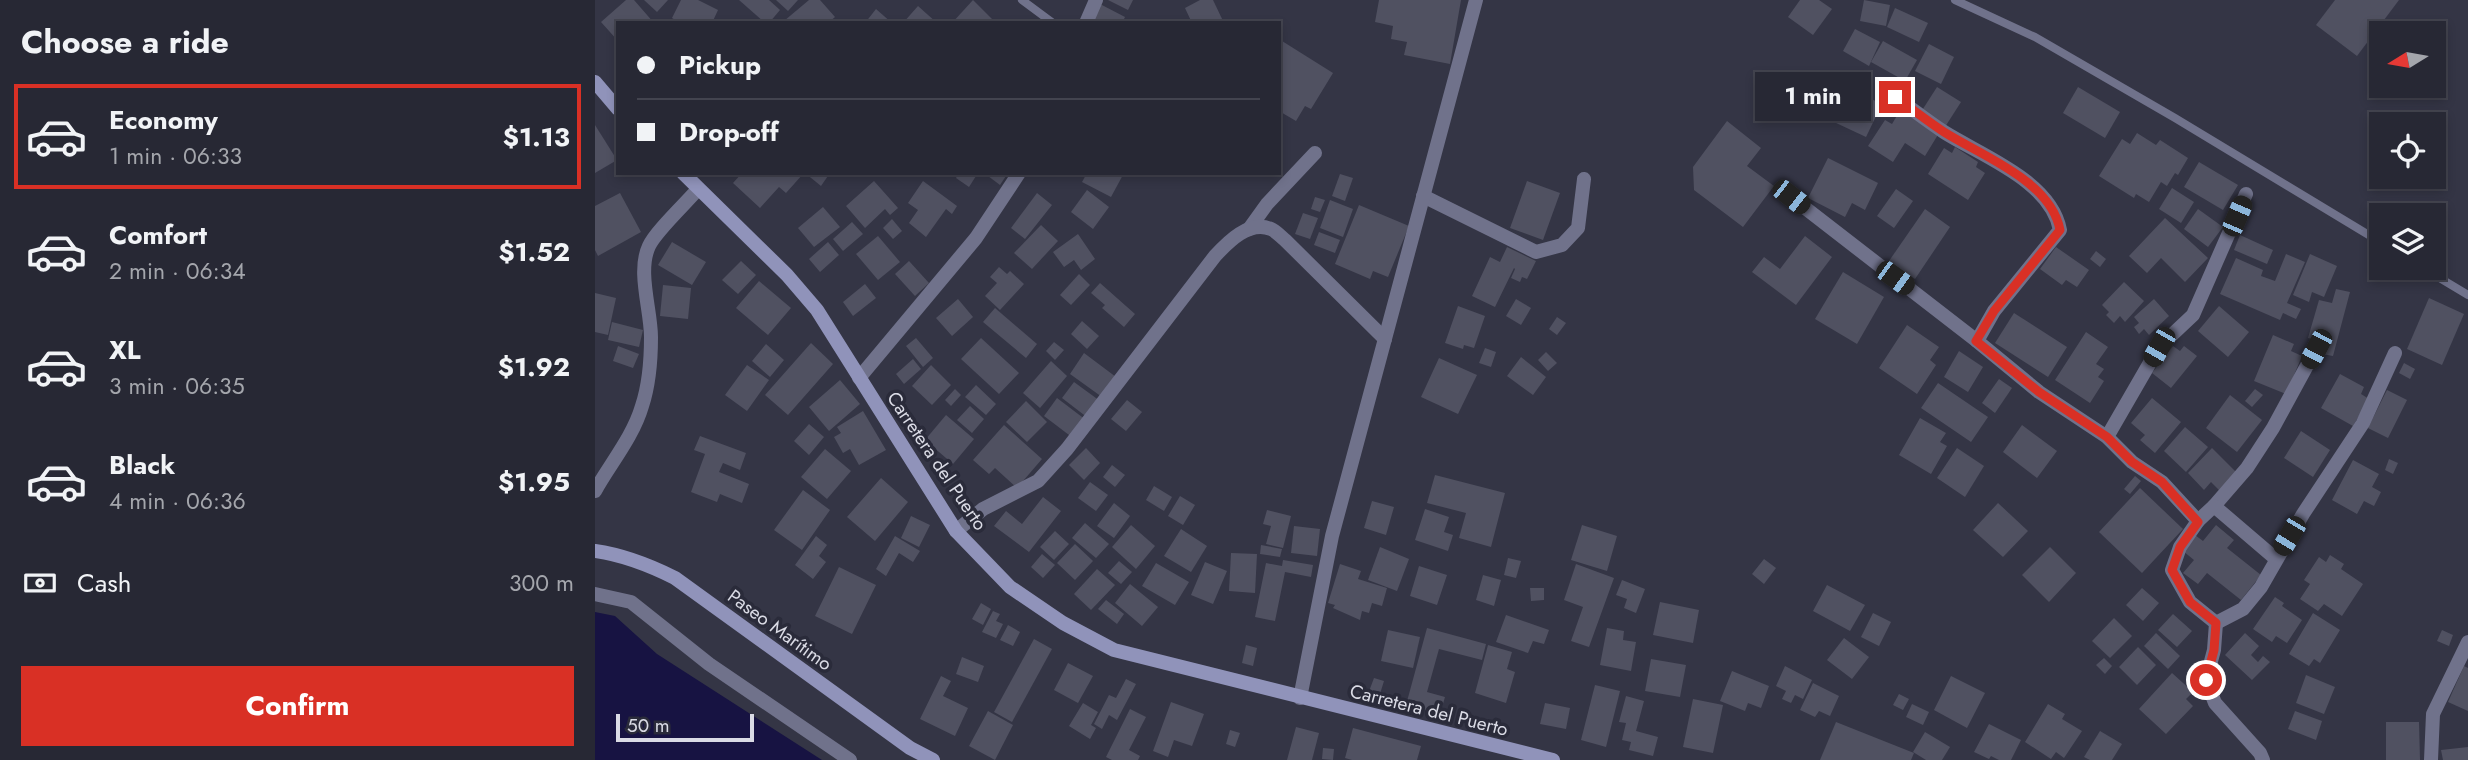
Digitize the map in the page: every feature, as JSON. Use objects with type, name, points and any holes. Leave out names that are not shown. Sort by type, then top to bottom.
[{"type":"main road","points":[[595,82],[616,107]]},
{"type":"main road","name":"Carretera del Puerto","points":[[685,175],[787,275],[817,310],[956,531],[1010,587],[1063,623],[1114,650],[1553,760]]},
{"type":"main road","name":"Paseo Marítimo","points":[[595,551],[645,563],[675,578],[910,748],[933,760]]},
{"type":"street","points":[[1088,21],[1096,0]]},
{"type":"street","points":[[1300,698],[1332,536],[1476,0]]},
{"type":"street","points":[[1895,97],[1942,131],[2016,174],[2048,201],[2057,216],[2060,230],[1994,311],[1976,341]]},
{"type":"street","points":[[1249,229],[1267,204],[1315,153]]},
{"type":"street","points":[[859,378],[976,239],[1018,175]]},
{"type":"street","points":[[1423,197],[1536,252],[1562,245],[1578,228],[1584,179]]},
{"type":"street","points":[[595,491],[630,434],[642,408],[649,370],[651,335],[645,270],[649,245],[698,189]]},
{"type":"street","points":[[2107,437],[2159,347],[2193,315],[2246,194]]},
{"type":"street","points":[[1791,197],[2039,392],[2107,437],[2132,462],[2162,482],[2198,522]]},
{"type":"street","points":[[956,531],[983,509],[1038,481],[1067,449],[1215,256],[1233,237],[1249,229],[1269,228],[1285,240],[1385,339]]},
{"type":"street","points":[[2216,623],[2190,602],[2172,570],[2180,547],[2198,522],[2247,468],[2273,428],[2316,349]]},
{"type":"street","points":[[2216,623],[2243,609],[2261,587],[2363,423],[2395,353]]},
{"type":"street","points":[[2214,506],[2276,559]]},
{"type":"street","points":[[595,594],[631,602],[709,664],[850,760]]},
{"type":"street","points":[[2216,623],[2214,650],[2206,680],[2215,703],[2260,753],[2263,760]]},
{"type":"street","points":[[2431,760],[2433,714],[2468,642]]},
{"type":"lane","points":[[1022,0],[1050,21]]},
{"type":"lane","points":[[1955,0],[2035,37],[2369,235]]},
{"type":"lane","points":[[2443,280],[2468,295]]},
{"type":"shaded area","points":[[595,612],[615,616],[657,654],[822,760],[595,760]]},
{"type":"building","points":[[626,0],[634,0],[652,21],[616,21],[616,39],[601,22]]},
{"type":"building","points":[[644,0],[668,0],[657,12]]},
{"type":"building","points":[[681,0],[698,0],[718,10],[713,21],[677,21],[672,18]]},
{"type":"building","points":[[739,0],[769,0],[780,10],[771,21],[763,21]]},
{"type":"building","points":[[776,0],[798,0],[788,11]]},
{"type":"building","points":[[809,0],[820,0],[835,17],[830,21],[784,21]]},
{"type":"building","points":[[973,0],[994,21],[954,21]]},
{"type":"building","points":[[1108,0],[1133,0],[1128,10]]},
{"type":"building","points":[[1200,0],[1213,0],[1223,21],[1191,21],[1185,8]]},
{"type":"building","points":[[1379,0],[1461,0],[1450,64],[1404,55],[1407,42],[1391,39],[1393,26],[1375,22]]},
{"type":"building","points":[[1800,0],[1819,0],[1832,9],[1813,35],[1788,17]]},
{"type":"building","points":[[1864,0],[1890,5],[1886,26],[1860,21]]},
{"type":"building","points":[[2335,0],[2399,0],[2383,21],[2369,21],[2369,40],[2357,56],[2316,25]]},
{"type":"building","points":[[1100,4],[1125,17],[1123,21],[1091,21]]},
{"type":"building","points":[[918,6],[935,21],[905,21]]},
{"type":"building","points":[[1895,8],[1928,23],[1919,42],[1887,27]]},
{"type":"building","points":[[876,9],[890,21],[867,21]]},
{"type":"building","points":[[1855,29],[1880,42],[1869,66],[1843,51]]},
{"type":"building","points":[[1883,41],[1917,60],[1905,81],[1871,62]]},
{"type":"building","points":[[1281,42],[1333,73],[1311,109],[1305,106],[1296,121],[1281,112]]},
{"type":"building","points":[[1929,44],[1954,57],[1941,84],[1915,71]]},
{"type":"building","points":[[1937,87],[1961,102],[1945,127],[1921,112]]},
{"type":"building","points":[[2078,87],[2120,112],[2105,138],[2063,113]]},
{"type":"building","points":[[1850,89],[1882,104],[1866,137],[1834,122]]},
{"type":"building","points":[[1901,109],[1939,133],[1925,156],[1905,143],[1893,162],[1868,146],[1885,120],[1892,124]]},
{"type":"building","points":[[1727,121],[1761,148],[1747,166],[1774,186],[1743,227],[1694,190],[1693,167]]},
{"type":"building","points":[[595,125],[616,161],[595,173]]},
{"type":"building","points":[[2137,133],[2156,145],[2160,140],[2188,158],[2178,175],[2175,173],[2167,186],[2161,182],[2149,202],[2136,194],[2134,198],[2099,176],[2122,139],[2130,144]]},
{"type":"building","points":[[1955,147],[1978,162],[1976,167],[1985,173],[1968,200],[1928,174],[1944,148],[1952,153]]},
{"type":"building","points":[[1828,158],[1878,183],[1865,210],[1852,203],[1845,217],[1808,198]]},
{"type":"building","points":[[2199,162],[2238,185],[2223,210],[2184,187]]},
{"type":"building","points":[[1340,174],[1353,178],[1345,201],[1332,196]]},
{"type":"building","points":[[740,175],[802,175],[786,193],[779,187],[760,208],[733,183]]},
{"type":"building","points":[[807,175],[829,175],[821,186]]},
{"type":"building","points":[[958,175],[976,176],[969,187],[956,178]]},
{"type":"building","points":[[987,175],[1007,175],[1000,185]]},
{"type":"building","points":[[1086,175],[1123,175],[1111,197],[1082,182]]},
{"type":"building","points":[[874,181],[898,208],[890,215],[885,209],[865,228],[846,206]]},
{"type":"building","points":[[923,181],[957,206],[952,214],[946,209],[926,237],[909,223],[918,210],[908,203]]},
{"type":"building","points":[[1527,181],[1560,193],[1543,240],[1510,228]]},
{"type":"building","points":[[2172,188],[2194,202],[2181,223],[2159,209]]},
{"type":"building","points":[[1896,189],[1913,201],[1894,228],[1877,216]]},
{"type":"building","points":[[1087,190],[1109,207],[1093,229],[1071,212]]},
{"type":"building","points":[[620,193],[641,232],[598,256],[595,250],[595,206]]},
{"type":"building","points":[[1037,193],[1052,205],[1025,239],[1011,228]]},
{"type":"building","points":[[1315,197],[1325,200],[1320,212],[1311,209]]},
{"type":"building","points":[[1330,200],[1353,209],[1343,237],[1320,228]]},
{"type":"building","points":[[1359,205],[1409,226],[1388,277],[1373,271],[1370,279],[1335,264]]},
{"type":"building","points":[[823,207],[840,227],[814,247],[798,228]]},
{"type":"building","points":[[1925,209],[1950,227],[1915,279],[1889,261]]},
{"type":"building","points":[[2198,209],[2223,227],[2208,247],[2184,229]]},
{"type":"building","points":[[1303,213],[1318,218],[1310,239],[1295,234]]},
{"type":"building","points":[[2165,218],[2208,258],[2185,282],[2161,258],[2147,273],[2129,256]]},
{"type":"building","points":[[892,219],[902,231],[893,239],[883,228]]},
{"type":"building","points":[[852,222],[863,234],[843,251],[833,239]]},
{"type":"building","points":[[1041,225],[1058,241],[1032,269],[1014,253]]},
{"type":"building","points":[[1319,232],[1340,240],[1335,253],[1314,245]]},
{"type":"building","points":[[1078,234],[1095,259],[1081,270],[1074,260],[1064,267],[1053,252]]},
{"type":"building","points":[[2240,235],[2273,250],[2267,264],[2234,250]]},
{"type":"building","points":[[878,236],[900,262],[878,280],[856,254]]},
{"type":"building","points":[[1805,236],[1832,257],[1796,305],[1752,272],[1764,257],[1780,269]]},
{"type":"building","points":[[672,242],[706,262],[692,285],[658,265]]},
{"type":"building","points":[[828,242],[839,255],[820,272],[809,259]]},
{"type":"building","points":[[1507,247],[1536,261],[1527,279],[1522,277],[1520,282],[1511,278],[1514,268],[1495,307],[1472,296],[1490,257],[1500,262]]},
{"type":"building","points":[[2056,247],[2089,270],[2077,287],[2066,280],[2062,285],[2040,269]]},
{"type":"building","points":[[2096,251],[2106,259],[2100,267],[2090,259]]},
{"type":"building","points":[[2286,254],[2305,262],[2287,303],[2301,309],[2296,319],[2283,313],[2280,320],[2220,294],[2236,258],[2263,270],[2261,276],[2275,281]]},
{"type":"building","points":[[2310,254],[2337,266],[2324,297],[2312,292],[2309,302],[2293,295]]},
{"type":"building","points":[[741,261],[756,275],[738,294],[722,280]]},
{"type":"building","points":[[909,261],[929,283],[915,296],[895,274]]},
{"type":"building","points":[[999,267],[1007,274],[1010,271],[1024,284],[1000,310],[985,296],[997,283],[990,277]]},
{"type":"building","points":[[1843,272],[1884,297],[1857,344],[1815,319]]},
{"type":"building","points":[[1079,274],[1090,285],[1071,305],[1060,295]]},
{"type":"building","points":[[759,281],[791,308],[768,335],[736,308]]},
{"type":"building","points":[[2124,282],[2144,301],[2125,322],[2120,316],[2114,323],[2106,315],[2109,312],[2102,305]]},
{"type":"building","points":[[1100,283],[1135,314],[1124,327],[1102,308],[1105,305],[1091,293]]},
{"type":"building","points":[[865,284],[876,298],[853,316],[843,302]]},
{"type":"building","points":[[663,285],[691,288],[688,319],[660,316]]},
{"type":"building","points":[[2336,289],[2350,292],[2333,356],[2322,354],[2325,343],[2308,338],[2319,300],[2332,303]]},
{"type":"building","points":[[595,293],[616,298],[608,335],[595,332]]},
{"type":"building","points":[[2429,298],[2464,314],[2442,365],[2407,349]]},
{"type":"building","points":[[958,299],[973,317],[952,336],[936,318]]},
{"type":"building","points":[[1516,299],[1531,308],[1521,325],[1506,316]]},
{"type":"building","points":[[2154,299],[2169,316],[2149,335],[2144,329],[2139,334],[2134,327],[2139,323],[2134,317]]},
{"type":"building","points":[[1458,306],[1485,316],[1474,348],[1464,345],[1463,349],[1445,343]]},
{"type":"building","points":[[2219,306],[2249,332],[2228,357],[2198,331]]},
{"type":"building","points":[[995,308],[1037,344],[1026,358],[983,322]]},
{"type":"building","points":[[2014,313],[2067,347],[2048,377],[1995,343]]},
{"type":"building","points":[[1557,317],[1566,323],[1557,335],[1549,329]]},
{"type":"building","points":[[1082,321],[1099,336],[1087,349],[1071,334]]},
{"type":"building","points":[[612,322],[643,330],[639,347],[608,340]]},
{"type":"building","points":[[1907,325],[1939,347],[1930,360],[1936,365],[1917,394],[1879,368]]},
{"type":"building","points":[[2086,332],[2108,347],[2096,364],[2104,369],[2098,377],[2104,381],[2090,403],[2055,380]]},
{"type":"building","points":[[2273,335],[2294,344],[2291,351],[2302,356],[2286,394],[2254,381]]},
{"type":"building","points":[[916,338],[933,358],[923,367],[906,346]]},
{"type":"building","points":[[981,338],[1019,373],[999,394],[961,359]]},
{"type":"building","points":[[1054,342],[1064,350],[1055,360],[1046,351]]},
{"type":"building","points":[[811,343],[833,364],[788,415],[765,395]]},
{"type":"building","points":[[766,344],[784,360],[770,377],[752,361]]},
{"type":"building","points":[[618,346],[639,354],[633,368],[613,361]]},
{"type":"building","points":[[2173,346],[2180,351],[2184,346],[2197,356],[2171,388],[2152,373]]},
{"type":"building","points":[[1485,348],[1496,352],[1491,367],[1479,363]]},
{"type":"building","points":[[1959,351],[1983,367],[1968,392],[1944,377]]},
{"type":"building","points":[[1546,352],[1557,363],[1548,371],[1538,360]]},
{"type":"building","points":[[1084,353],[1116,377],[1102,397],[1070,374]]},
{"type":"building","points":[[1521,357],[1546,377],[1533,395],[1507,376]]},
{"type":"building","points":[[1439,358],[1477,375],[1458,414],[1421,397]]},
{"type":"building","points":[[913,359],[921,369],[904,384],[896,374]]},
{"type":"building","points":[[1051,361],[1067,376],[1040,408],[1023,393]]},
{"type":"building","points":[[2404,363],[2415,369],[2410,379],[2399,373]]},
{"type":"building","points":[[747,365],[769,380],[747,411],[725,395]]},
{"type":"building","points":[[931,365],[951,385],[932,405],[912,386]]},
{"type":"building","points":[[2340,374],[2364,387],[2361,394],[2369,399],[2353,426],[2321,408]]},
{"type":"building","points":[[1999,379],[2012,388],[1995,413],[1982,403]]},
{"type":"building","points":[[840,380],[860,404],[829,431],[809,407]]},
{"type":"building","points":[[1074,382],[1100,401],[1088,418],[1062,398]]},
{"type":"building","points":[[1938,383],[1988,417],[1971,442],[1921,408]]},
{"type":"building","points":[[976,385],[996,404],[986,415],[965,397]]},
{"type":"building","points":[[955,389],[961,395],[951,406],[945,400]]},
{"type":"building","points":[[2255,389],[2263,395],[2252,407],[2245,401]]},
{"type":"building","points":[[2387,390],[2407,400],[2388,438],[2368,428]]},
{"type":"building","points":[[2230,395],[2262,420],[2237,452],[2206,428]]},
{"type":"building","points":[[1057,398],[1086,420],[1073,438],[1044,416]]},
{"type":"building","points":[[2152,398],[2181,422],[2155,453],[2140,440],[2145,435],[2131,423]]},
{"type":"building","points":[[1127,400],[1142,412],[1126,431],[1111,419]]},
{"type":"building","points":[[1026,401],[1047,422],[1027,442],[1006,422]]},
{"type":"building","points":[[970,406],[984,419],[972,433],[957,420]]},
{"type":"building","points":[[863,411],[886,450],[859,465],[850,449],[843,453],[834,437],[841,433],[837,427]]},
{"type":"building","points":[[946,415],[974,439],[953,464],[925,440]]},
{"type":"building","points":[[1920,418],[1946,433],[1940,442],[1947,446],[1931,474],[1899,455]]},
{"type":"building","points":[[809,424],[824,437],[809,455],[794,441]]},
{"type":"building","points":[[1004,425],[1042,459],[1017,488],[995,468],[989,474],[973,460]]},
{"type":"building","points":[[2022,425],[2057,451],[2037,478],[2003,452]]},
{"type":"building","points":[[2185,427],[2208,447],[2186,472],[2164,451]]},
{"type":"building","points":[[2301,431],[2330,450],[2313,477],[2284,458]]},
{"type":"building","points":[[700,436],[746,453],[740,470],[723,463],[719,472],[749,484],[742,503],[720,494],[717,502],[691,492],[705,454],[694,450]]},
{"type":"building","points":[[1086,448],[1100,463],[1084,480],[1069,465]]},
{"type":"building","points":[[1957,448],[1984,466],[1965,497],[1937,478]]},
{"type":"building","points":[[2212,448],[2237,473],[2221,492],[2211,482],[2204,490],[2188,473]]},
{"type":"building","points":[[825,449],[851,471],[827,499],[801,477]]},
{"type":"building","points":[[2389,459],[2398,463],[2393,474],[2385,470]]},
{"type":"building","points":[[2353,460],[2379,474],[2372,487],[2381,492],[2374,506],[2364,501],[2357,514],[2332,500]]},
{"type":"building","points":[[1112,465],[1125,475],[1115,487],[1103,477]]},
{"type":"building","points":[[1435,475],[1505,493],[1491,547],[1459,538],[1466,513],[1427,503]]},
{"type":"building","points":[[2135,476],[2141,481],[2130,494],[2124,489]]},
{"type":"building","points":[[881,478],[908,502],[875,541],[847,517]]},
{"type":"building","points":[[1090,482],[1108,495],[1096,511],[1078,498]]},
{"type":"building","points":[[1154,486],[1172,497],[1164,511],[1146,500]]},
{"type":"building","points":[[2140,488],[2183,529],[2142,573],[2099,532]]},
{"type":"building","points":[[803,490],[830,510],[802,550],[774,530]]},
{"type":"building","points":[[1180,496],[1195,505],[1183,525],[1168,516]]},
{"type":"building","points":[[1043,497],[1061,511],[1029,552],[994,526],[1006,511],[1022,524]]},
{"type":"building","points":[[1372,501],[1394,507],[1386,535],[1364,528]]},
{"type":"building","points":[[1114,503],[1130,516],[1114,538],[1097,526]]},
{"type":"building","points":[[1998,503],[2028,531],[2003,557],[1973,530]]},
{"type":"building","points":[[1425,509],[1449,517],[1444,532],[1453,535],[1448,551],[1415,540]]},
{"type":"building","points":[[1267,510],[1291,516],[1283,548],[1266,544],[1271,526],[1263,524]]},
{"type":"building","points":[[911,516],[930,525],[919,547],[901,538]]},
{"type":"building","points":[[1085,523],[1109,544],[1096,558],[1072,538]]},
{"type":"building","points":[[1131,525],[1155,546],[1136,569],[1112,547]]},
{"type":"building","points":[[1582,525],[1617,536],[1607,571],[1571,560]]},
{"type":"building","points":[[2216,525],[2234,540],[2227,548],[2261,575],[2241,600],[2207,573],[2198,584],[2183,573],[2194,560],[2183,551],[2195,535],[2203,541]]},
{"type":"building","points":[[1294,526],[1320,529],[1317,556],[1291,553]]},
{"type":"building","points":[[1181,529],[1207,546],[1191,572],[1164,556]]},
{"type":"building","points":[[1055,531],[1069,544],[1054,560],[1040,547]]},
{"type":"building","points":[[816,536],[827,545],[819,556],[826,562],[813,579],[795,565]]},
{"type":"building","points":[[895,536],[920,551],[913,562],[899,553],[886,576],[876,569]]},
{"type":"building","points":[[1075,544],[1093,561],[1075,580],[1057,563]]},
{"type":"building","points":[[1261,545],[1282,549],[1280,557],[1260,554]]},
{"type":"building","points":[[1380,547],[1409,559],[1397,591],[1368,580]]},
{"type":"building","points":[[2050,547],[2076,573],[2049,602],[2022,575]]},
{"type":"building","points":[[1231,553],[1257,554],[1255,593],[1229,591]]},
{"type":"building","points":[[1042,554],[1055,565],[1043,578],[1031,567]]},
{"type":"building","points":[[2330,555],[2344,564],[2341,569],[2363,584],[2342,616],[2324,604],[2318,611],[2300,599],[2310,584],[2304,580],[2319,557],[2326,562]]},
{"type":"building","points":[[1508,558],[1521,561],[1516,578],[1504,575]]},
{"type":"building","points":[[1764,559],[1776,568],[1764,584],[1752,574]]},
{"type":"building","points":[[1283,560],[1313,565],[1311,577],[1285,572],[1275,621],[1255,617],[1266,563],[1282,566]]},
{"type":"building","points":[[1119,561],[1132,572],[1121,584],[1108,573]]},
{"type":"building","points":[[1205,562],[1227,571],[1213,604],[1191,595]]},
{"type":"building","points":[[1156,563],[1189,582],[1175,605],[1142,586]]},
{"type":"building","points":[[1340,564],[1361,571],[1358,579],[1387,588],[1382,606],[1372,603],[1369,613],[1362,611],[1360,620],[1328,603]]},
{"type":"building","points":[[1576,564],[1614,578],[1589,647],[1571,641],[1583,607],[1564,600]]},
{"type":"building","points":[[1419,566],[1447,575],[1437,605],[1410,596]]},
{"type":"building","points":[[839,567],[876,585],[852,634],[815,616]]},
{"type":"building","points":[[1097,569],[1115,585],[1091,610],[1074,594]]},
{"type":"building","points":[[1483,575],[1501,580],[1494,606],[1476,600]]},
{"type":"building","points":[[1622,580],[1645,589],[1636,613],[1624,608],[1627,599],[1616,595]]},
{"type":"building","points":[[1130,584],[1158,607],[1142,626],[1115,603]]},
{"type":"building","points":[[1827,585],[1865,605],[1850,631],[1813,611]]},
{"type":"building","points":[[1530,588],[1544,588],[1544,600],[1531,601]]},
{"type":"building","points":[[2142,588],[2159,603],[2143,621],[2126,605]]},
{"type":"building","points":[[2275,597],[2284,603],[2282,606],[2302,620],[2287,643],[2276,636],[2272,642],[2253,629]]},
{"type":"building","points":[[1106,600],[1124,614],[1117,624],[1098,609]]},
{"type":"building","points":[[1660,602],[1699,610],[1693,643],[1653,635]]},
{"type":"building","points":[[981,603],[991,609],[983,625],[972,619]]},
{"type":"building","points":[[993,611],[1000,614],[996,621],[1003,624],[996,638],[982,632]]},
{"type":"building","points":[[1873,613],[1891,622],[1879,646],[1861,637]]},
{"type":"building","points":[[2313,613],[2340,630],[2320,663],[2314,659],[2309,666],[2289,654]]},
{"type":"building","points":[[2173,614],[2192,631],[2177,647],[2158,630]]},
{"type":"building","points":[[1506,615],[1549,630],[1544,644],[1533,641],[1528,653],[1496,642]]},
{"type":"building","points":[[2114,618],[2132,636],[2110,658],[2092,641]]},
{"type":"building","points":[[1008,625],[1020,632],[1013,646],[1000,640]]},
{"type":"building","points":[[1427,628],[1486,644],[1482,660],[1439,649],[1427,692],[1445,697],[1440,714],[1406,705]]},
{"type":"building","points":[[1607,628],[1624,631],[1623,640],[1636,642],[1631,671],[1600,665]]},
{"type":"building","points":[[1388,630],[1420,637],[1413,668],[1381,661]]},
{"type":"building","points":[[2442,630],[2453,635],[2449,646],[2437,641]]},
{"type":"building","points":[[2156,633],[2180,656],[2168,669],[2144,646]]},
{"type":"building","points":[[2245,633],[2259,646],[2251,655],[2258,662],[2263,656],[2270,662],[2252,680],[2225,655]]},
{"type":"building","points":[[1844,638],[1869,657],[1852,679],[1827,660]]},
{"type":"building","points":[[1034,639],[1052,649],[1012,722],[994,712]]},
{"type":"building","points":[[1246,645],[1257,648],[1253,666],[1242,663]]},
{"type":"building","points":[[1488,645],[1512,652],[1507,669],[1515,672],[1506,703],[1475,693]]},
{"type":"building","points":[[2138,647],[2156,665],[2137,685],[2119,667]]},
{"type":"building","points":[[962,657],[984,666],[978,682],[956,674]]},
{"type":"building","points":[[2104,658],[2112,666],[2105,674],[2096,665]]},
{"type":"building","points":[[1651,659],[1686,665],[1680,697],[1645,691]]},
{"type":"building","points":[[1068,663],[1093,676],[1078,703],[1054,690]]},
{"type":"building","points":[[1785,666],[1812,680],[1803,699],[1795,695],[1791,703],[1782,699],[1786,691],[1776,686]]},
{"type":"building","points":[[2464,666],[2468,668],[2468,711],[2448,702]]},
{"type":"building","points":[[1732,671],[1769,686],[1761,708],[1748,703],[1745,711],[1720,701]]},
{"type":"building","points":[[2172,673],[2193,692],[2186,699],[2193,706],[2166,734],[2139,709]]},
{"type":"building","points":[[2306,675],[2335,687],[2324,714],[2296,703]]},
{"type":"building","points":[[941,676],[951,681],[943,696],[968,708],[955,736],[920,719]]},
{"type":"building","points":[[1951,676],[1985,693],[1967,728],[1934,710]]},
{"type":"building","points":[[1374,678],[1384,681],[1379,697],[1368,694]]},
{"type":"building","points":[[1126,679],[1136,684],[1117,720],[1109,715],[1102,729],[1094,724],[1109,695],[1116,698]]},
{"type":"building","points":[[1813,683],[1839,696],[1830,716],[1819,711],[1815,717],[1800,710]]},
{"type":"building","points":[[1595,685],[1620,691],[1606,747],[1581,740]]},
{"type":"building","points":[[1899,694],[1909,699],[1903,710],[1893,705]]},
{"type":"building","points":[[1626,696],[1644,701],[1636,731],[1658,737],[1653,756],[1629,750],[1631,742],[1622,740],[1626,723],[1619,722]]},
{"type":"building","points":[[1693,699],[1723,705],[1713,753],[1683,747]]},
{"type":"building","points":[[1171,702],[1204,714],[1192,746],[1174,740],[1168,757],[1153,751]]},
{"type":"building","points":[[1083,703],[1098,712],[1091,725],[1096,728],[1090,739],[1069,726]]},
{"type":"building","points":[[1545,703],[1570,708],[1566,729],[1540,724]]},
{"type":"building","points":[[1912,704],[1929,712],[1923,725],[1906,717]]},
{"type":"building","points":[[2048,704],[2065,714],[2062,719],[2082,731],[2064,758],[2056,752],[2051,759],[2025,742]]},
{"type":"building","points":[[1130,709],[1146,717],[1129,750],[1140,756],[1138,760],[1112,760],[1106,757]]},
{"type":"building","points":[[988,711],[1013,725],[995,760],[969,746]]},
{"type":"building","points":[[2295,711],[2322,721],[2316,740],[2288,729]]},
{"type":"building","points":[[1836,722],[1914,753],[1911,760],[1820,760]]},
{"type":"building","points":[[2386,722],[2419,722],[2420,760],[2386,760]]},
{"type":"building","points":[[1989,724],[2021,740],[2011,760],[1999,760],[1991,756],[1989,759],[1974,752]]},
{"type":"building","points":[[1296,727],[1319,733],[1312,760],[1287,760]]},
{"type":"building","points":[[1353,728],[1421,746],[1417,760],[1345,758]]},
{"type":"building","points":[[1230,730],[1240,733],[1235,747],[1226,744]]},
{"type":"building","points":[[2100,731],[2122,744],[2112,760],[2090,760],[2084,757]]},
{"type":"building","points":[[1925,732],[1950,747],[1942,760],[1926,760],[1913,752]]},
{"type":"building","points":[[2468,747],[2468,760],[2443,760],[2441,750]]},
{"type":"building","points":[[1323,748],[1334,749],[1333,760],[1322,759]]},
{"type":"route","points":[[1895,97],[1942,131],[2016,174],[2048,201],[2057,216],[2060,230],[1994,311],[1976,341],[2039,392],[2107,437],[2132,462],[2162,482],[2198,522],[2180,547],[2172,570],[2190,602],[2216,623],[2214,650],[2206,680]]}]
